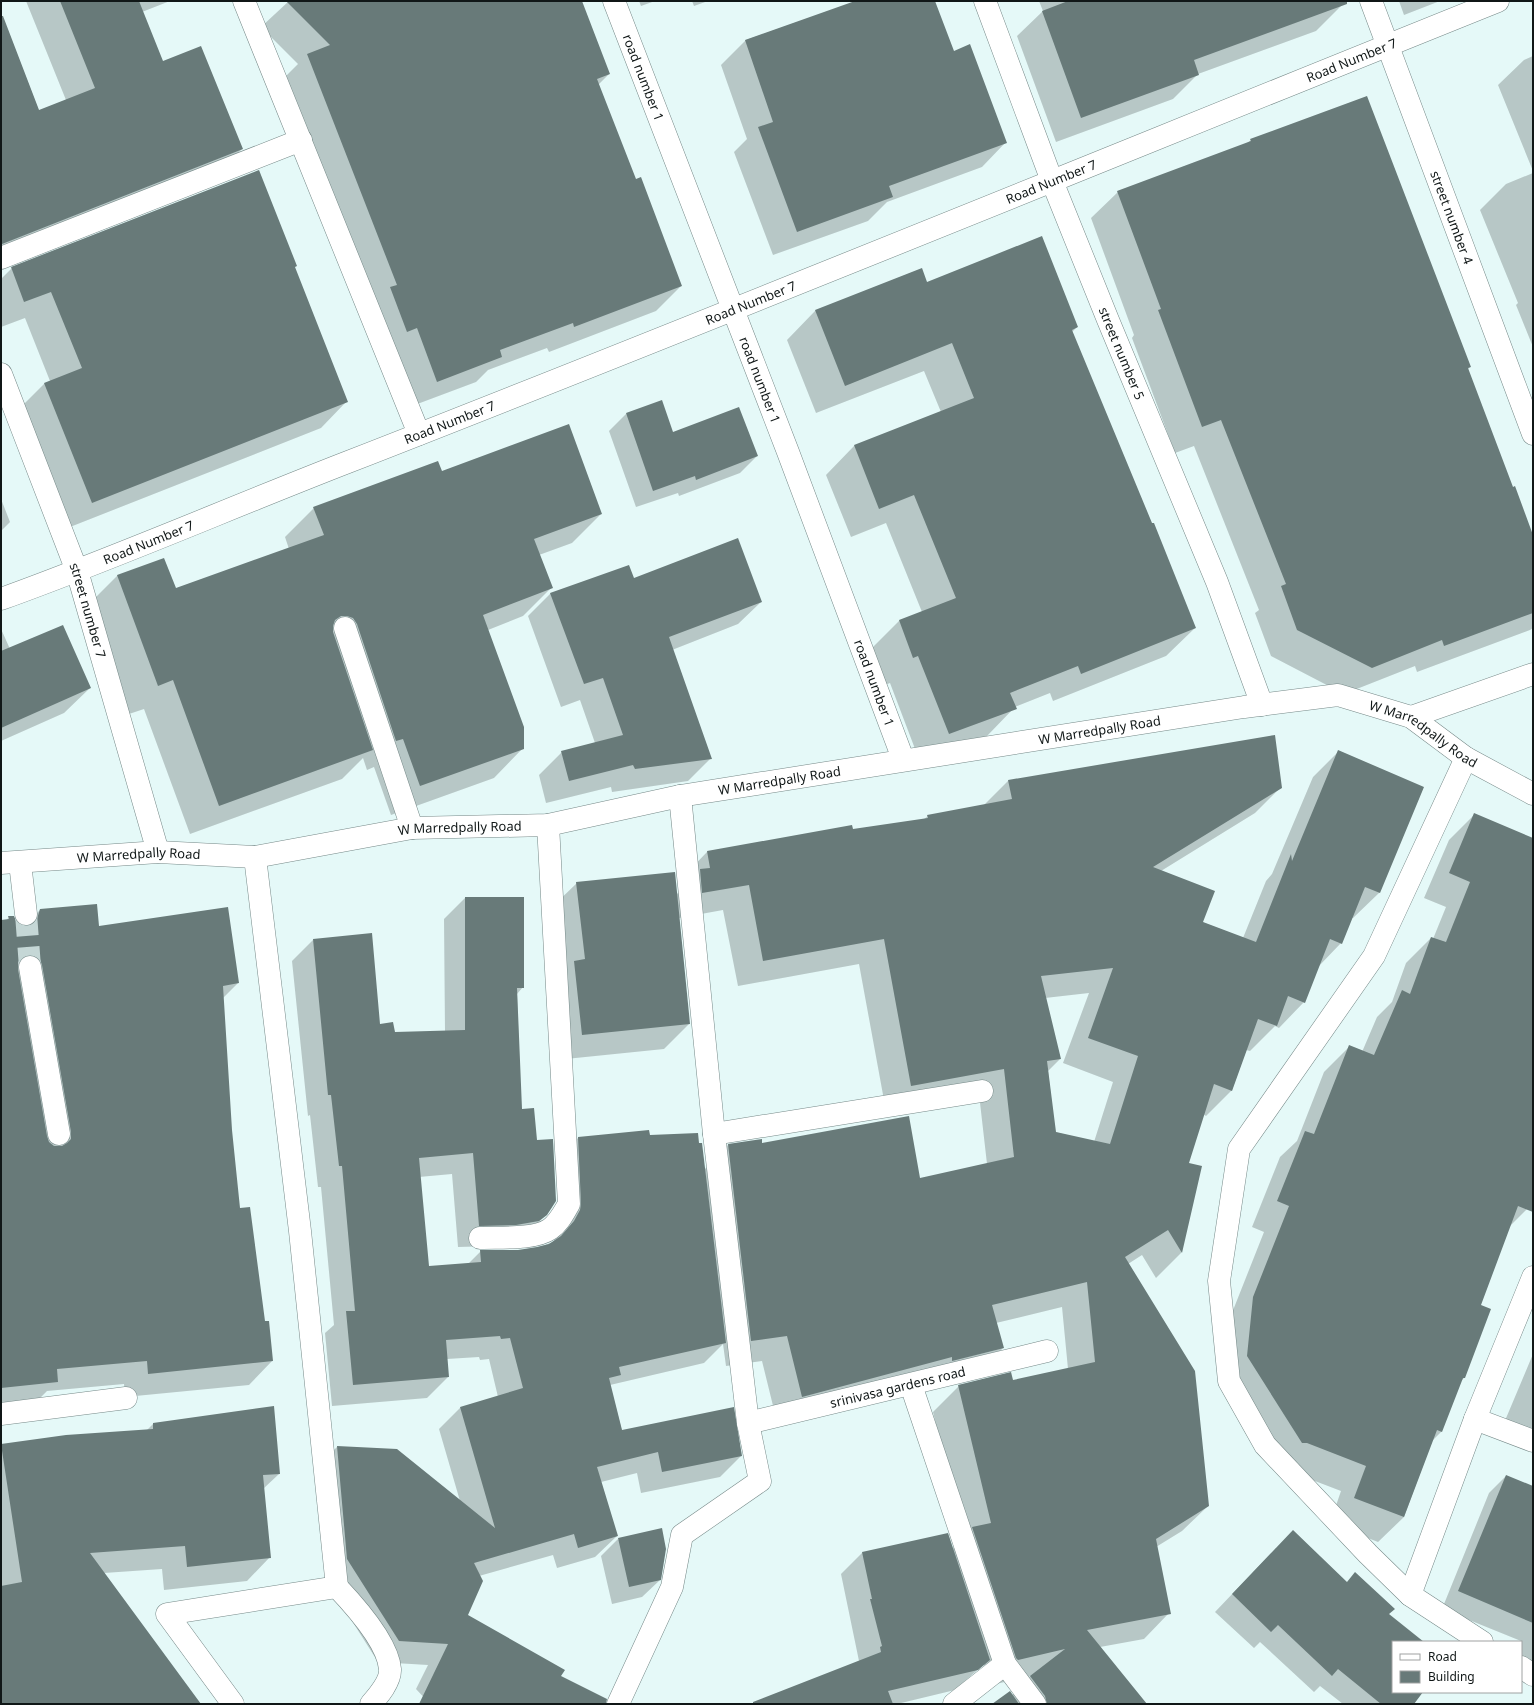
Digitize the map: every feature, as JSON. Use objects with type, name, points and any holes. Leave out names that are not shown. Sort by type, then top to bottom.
[{"type":"street","points":[[244,1],[419,434]]},
{"type":"street","name":"road number 1","points":[[614,1],[733,309],[903,759]]},
{"type":"street","name":"street number 5","points":[[985,1],[1052,181],[1217,582],[1262,705]]},
{"type":"street","name":"street number 4","points":[[1371,1],[1533,434]]},
{"type":"street","name":"Road Number 7","points":[[1,599],[77,572],[298,481],[733,309],[1498,1]]},
{"type":"street","points":[[1,258],[301,140]]},
{"type":"street","name":"street number 7","points":[[1,374],[77,572],[158,852]]},
{"type":"street","points":[[345,628],[412,828]]},
{"type":"street","points":[[1411,717],[1533,674]]},
{"type":"street","name":"W Marredpally Road","points":[[11,863],[158,852],[255,857],[412,828],[548,825],[680,796],[903,759],[1338,695],[1411,717],[1466,758],[1533,794]]},
{"type":"street","points":[[1466,758],[1374,956],[1240,1149],[1219,1281],[1228,1381],[1265,1445],[1368,1554],[1410,1596],[1480,1641]]},
{"type":"street","points":[[618,1704],[672,1587],[682,1535],[760,1481],[748,1423],[714,1134],[680,796]]},
{"type":"street","points":[[480,1238],[538,1235],[551,1228],[562,1216],[569,1204],[548,825]]},
{"type":"street","points":[[255,857],[300,1239],[337,1587],[359,1610],[384,1650],[390,1670],[383,1690],[371,1704]]},
{"type":"street","points":[[11,863],[26,914]]},
{"type":"street","points":[[30,967],[60,1134]]},
{"type":"street","points":[[714,1134],[982,1091]]},
{"type":"street","points":[[1410,1596],[1475,1419],[1533,1277]]},
{"type":"street","name":"srinivasa gardens road","points":[[748,1423],[1048,1351]]},
{"type":"street","points":[[911,1385],[1005,1664],[1035,1704]]},
{"type":"street","points":[[1,1414],[126,1398]]},
{"type":"street","points":[[1475,1419],[1533,1441]]},
{"type":"street","points":[[233,1704],[167,1614],[337,1587]]},
{"type":"street","points":[[954,1704],[1005,1664]]},
{"type":"street","points":[[1522,1668],[1533,1674]]},
{"type":"building","points":[[60,1],[139,1],[163,61],[201,46],[243,149],[2,244],[1,16],[3,16],[39,110],[95,88]]},
{"type":"building","points":[[286,1],[582,1],[610,74],[597,79],[636,179],[641,177],[682,286],[574,327],[573,323],[500,350],[502,357],[437,382],[417,328],[407,332],[390,287],[397,285],[307,54],[330,45]]},
{"type":"building","points":[[855,1],[935,1],[954,51],[970,44],[1007,143],[889,186],[893,197],[797,232],[758,127],[773,122],[745,40]]},
{"type":"building","points":[[1068,1],[1347,1],[1347,4],[1194,60],[1199,75],[1081,118],[1042,11]]},
{"type":"building","points":[[1367,96],[1471,367],[1468,368],[1513,487],[1515,486],[1533,535],[1533,613],[1444,646],[1442,640],[1372,668],[1297,630],[1281,586],[1286,584],[1221,420],[1202,427],[1158,310],[1161,309],[1117,191],[1251,141],[1250,139]]},
{"type":"building","points":[[259,170],[348,402],[92,503],[44,383],[82,368],[51,292],[24,302],[11,267]]},
{"type":"building","points":[[1042,236],[1078,327],[1072,330],[1152,523],[1154,523],[1196,628],[1081,674],[1078,666],[1010,693],[1017,709],[949,734],[918,656],[913,658],[899,620],[956,598],[914,495],[879,509],[854,445],[974,398],[952,343],[845,386],[815,310],[922,268],[927,282]]},
{"type":"building","points":[[662,400],[673,432],[739,407],[758,456],[696,480],[695,476],[653,491],[626,413]]},
{"type":"building","points":[[569,424],[602,514],[534,539],[553,588],[483,615],[524,727],[524,749],[420,786],[403,739],[396,741],[357,624],[353,618],[341,616],[335,620],[333,632],[373,750],[219,806],[173,680],[158,686],[117,575],[164,558],[176,588],[324,535],[313,507],[438,461],[442,471]]},
{"type":"building","points":[[738,538],[762,602],[669,637],[712,759],[635,769],[633,765],[569,781],[561,751],[623,735],[603,678],[584,684],[550,593],[629,565],[634,578]]},
{"type":"building","points":[[63,625],[91,688],[1,728],[1,651]]},
{"type":"building","points":[[1275,735],[1282,788],[1153,867],[1215,891],[1203,922],[1256,942],[1291,854],[1292,861],[1338,750],[1424,787],[1380,893],[1365,887],[1342,944],[1330,939],[1305,1003],[1288,996],[1277,1026],[1258,1019],[1232,1091],[1214,1084],[1189,1163],[1202,1166],[1182,1253],[1168,1230],[1125,1257],[1195,1371],[1209,1506],[1156,1539],[1171,1614],[1087,1630],[1147,1704],[1047,1704],[1045,1696],[1030,1676],[1065,1649],[1018,1660],[1016,1658],[972,1527],[991,1523],[958,1385],[1011,1372],[1013,1380],[1095,1362],[1087,1282],[992,1305],[1004,1348],[952,1361],[952,1357],[802,1397],[787,1336],[751,1341],[728,1144],[762,1139],[762,1143],[909,1116],[920,1178],[1014,1157],[1004,1069],[911,1086],[884,939],[763,961],[749,885],[702,893],[700,869],[710,868],[707,851],[852,825],[853,829],[928,818],[927,815],[1012,799],[1008,780]],"holes":[[[1113,968],[1088,1038],[1138,1056],[1110,1144],[1056,1132],[1047,1061],[1061,1059],[1041,976]]]},
{"type":"building","points":[[1474,813],[1533,838],[1533,1212],[1518,1206],[1481,1305],[1491,1309],[1465,1378],[1463,1378],[1442,1432],[1437,1430],[1404,1517],[1354,1498],[1366,1466],[1307,1443],[1302,1443],[1247,1356],[1253,1297],[1289,1206],[1277,1201],[1305,1131],[1314,1134],[1349,1045],[1374,1055],[1402,990],[1410,994],[1431,937],[1446,942],[1470,882],[1449,873]]},
{"type":"building","points":[[675,872],[690,1024],[582,1035],[574,961],[585,959],[576,882]]},
{"type":"building","points":[[465,897],[524,897],[524,988],[517,988],[522,1109],[534,1108],[537,1140],[553,1139],[556,1201],[547,1215],[539,1221],[516,1225],[479,1226],[473,1153],[419,1158],[429,1266],[481,1262],[480,1250],[518,1250],[537,1247],[549,1244],[561,1236],[574,1221],[580,1210],[578,1137],[649,1130],[650,1135],[698,1133],[699,1143],[702,1143],[726,1343],[619,1367],[621,1375],[609,1378],[622,1430],[734,1407],[742,1456],[662,1472],[658,1452],[597,1467],[618,1536],[578,1548],[574,1534],[474,1563],[483,1581],[468,1615],[565,1670],[561,1676],[607,1699],[606,1704],[419,1704],[448,1644],[399,1641],[347,1559],[337,1446],[397,1449],[495,1528],[460,1407],[523,1388],[510,1338],[501,1339],[500,1336],[446,1340],[449,1377],[353,1385],[346,1311],[355,1311],[342,1166],[339,1166],[331,1095],[328,1095],[313,939],[372,933],[380,1024],[393,1022],[395,1032],[465,1030]]},
{"type":"building","points":[[97,904],[99,926],[228,907],[239,983],[223,986],[232,1130],[240,1208],[250,1207],[265,1321],[269,1321],[273,1361],[148,1374],[147,1361],[57,1369],[58,1382],[1,1388],[1,920],[9,919],[8,916],[14,916],[16,921],[21,925],[28,926],[34,924],[40,909]],"holes":[[[27,955],[35,955],[40,959],[42,965],[71,1132],[71,1139],[62,1146],[54,1146],[49,1142],[47,1136],[18,969],[18,962],[22,958]]]},
{"type":"building","points":[[274,1406],[280,1474],[263,1475],[271,1558],[187,1567],[185,1546],[90,1553],[201,1704],[1,1704],[1,1586],[22,1582],[1,1444],[66,1435],[153,1429],[153,1423]]},
{"type":"building","points":[[1506,1475],[1533,1486],[1533,1623],[1458,1591]]},
{"type":"building","points":[[662,1528],[666,1549],[661,1580],[629,1587],[618,1538]]},
{"type":"building","points":[[1293,1530],[1347,1582],[1355,1572],[1395,1609],[1389,1614],[1423,1641],[1392,1641],[1392,1693],[1422,1693],[1414,1704],[1381,1704],[1338,1669],[1332,1676],[1278,1625],[1271,1632],[1232,1594]]},
{"type":"building","points":[[948,1533],[990,1660],[978,1670],[888,1691],[893,1704],[753,1704],[753,1702],[881,1652],[880,1647],[882,1646],[870,1599],[872,1599],[862,1552]]},
{"type":"building","points":[[1010,1691],[1019,1704],[992,1704]]},
{"type":"tunnel","points":[[26,914],[30,967]]}]
